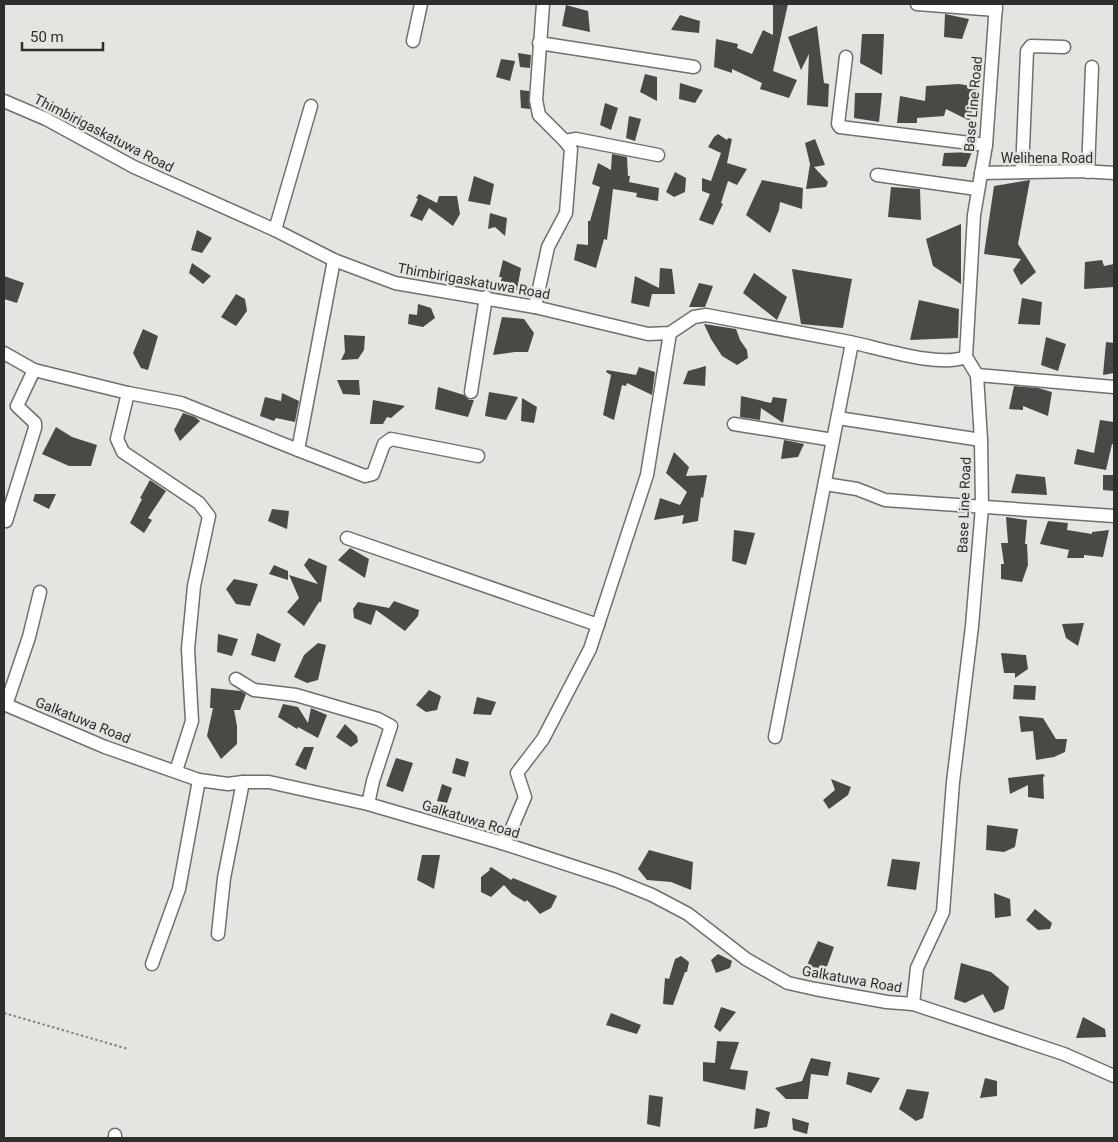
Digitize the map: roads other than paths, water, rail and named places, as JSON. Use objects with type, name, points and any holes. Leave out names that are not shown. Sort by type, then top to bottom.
[{"type":"street","points":[[413,41],[420,4]]},
{"type":"street","points":[[534,307],[548,247],[566,213],[571,149],[566,141],[539,115],[536,100],[542,4]]},
{"type":"street","points":[[917,4],[996,7]]},
{"type":"street","name":"Base Line Road","points":[[966,357],[974,216],[986,144],[996,7]]},
{"type":"street","points":[[539,44],[694,66]]},
{"type":"street","points":[[1022,172],[1027,51],[1031,46],[1064,47]]},
{"type":"street","points":[[846,57],[838,124],[840,127],[986,144]]},
{"type":"street","points":[[1088,172],[1092,68]]},
{"type":"street","name":"Thimbirigaskatuwa Road","points":[[4,102],[46,118],[134,167],[275,230],[334,260],[395,283],[486,297],[648,334],[670,333]]},
{"type":"street","points":[[275,230],[311,106]]},
{"type":"street","points":[[566,141],[576,139],[658,155]]},
{"type":"street","name":"Welihena Road","points":[[981,173],[1114,173]]},
{"type":"street","points":[[877,175],[977,189]]},
{"type":"street","points":[[298,450],[334,260]]},
{"type":"street","points":[[471,392],[486,297]]},
{"type":"street","points":[[502,843],[511,830],[525,797],[517,773],[543,739],[590,649],[598,625],[647,475],[670,333],[694,318],[706,315],[852,342],[928,359],[958,360],[966,357],[978,375],[1114,387]]},
{"type":"street","points":[[775,737],[852,342]]},
{"type":"street","points":[[4,353],[34,370],[128,393],[181,402],[365,476],[373,474],[384,444],[391,439],[478,456]]},
{"type":"street","points":[[6,521],[36,428],[35,423],[17,406],[34,370]]},
{"type":"street","name":"Base Line Road","points":[[913,1004],[917,968],[943,912],[953,782],[972,626],[982,507],[982,440],[978,375]]},
{"type":"street","points":[[128,393],[117,439],[123,452],[199,503],[209,516],[194,586],[188,649],[192,721],[176,771]]},
{"type":"street","points":[[838,418],[982,440]]},
{"type":"street","points":[[734,424],[833,440]]},
{"type":"street","points":[[825,484],[857,489],[885,500],[1114,516]]},
{"type":"street","points":[[347,538],[598,625]]},
{"type":"street","points":[[5,704],[29,637],[40,592]]},
{"type":"street","points":[[236,679],[254,690],[296,695],[378,719],[391,726],[373,781],[368,804]]},
{"type":"street","name":"Galkatuwa Road","points":[[5,704],[105,747],[200,780],[228,784],[269,782],[368,804],[502,843],[615,880],[652,895],[688,914],[746,959],[788,982],[815,989],[913,1004],[1064,1054],[1114,1076]]},
{"type":"street","points":[[152,964],[179,888],[200,780]]},
{"type":"street","points":[[218,934],[224,878],[243,782]]}]
